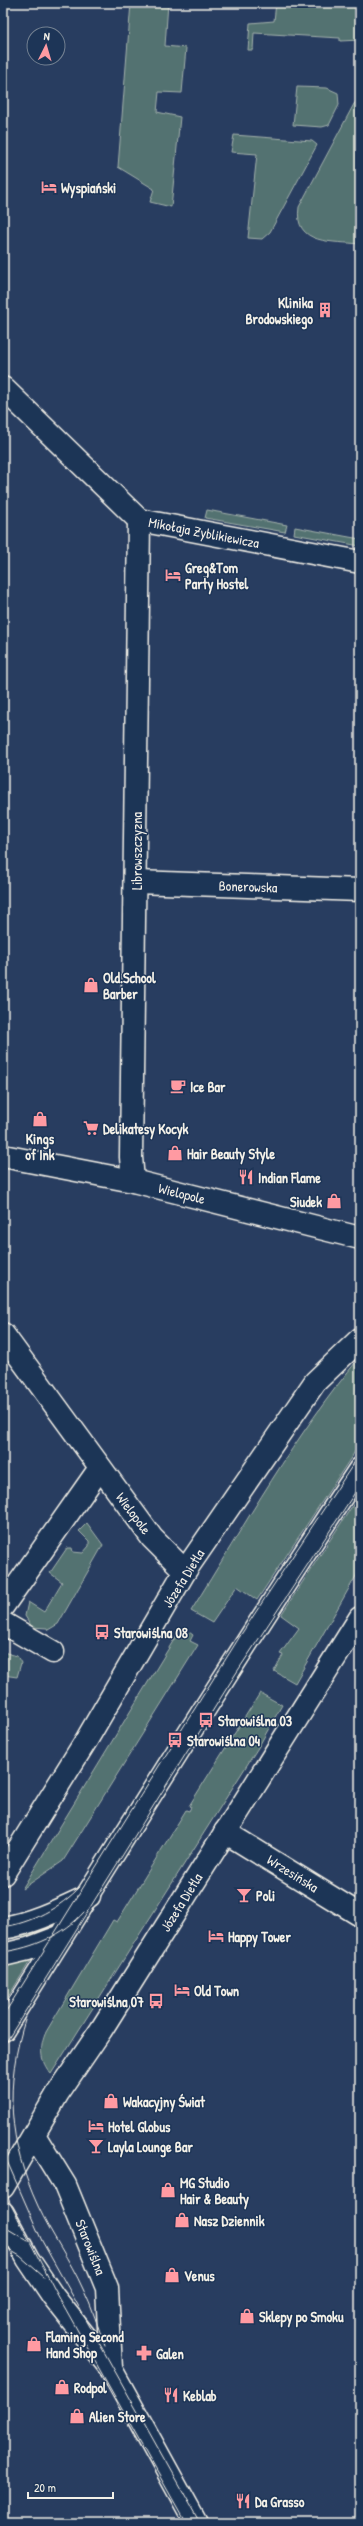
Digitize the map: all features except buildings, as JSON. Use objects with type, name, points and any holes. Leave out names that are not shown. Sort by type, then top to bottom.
[{"type":"street","name":"Mikołaja Zyblikiewicza","points":[[3,388],[138,520],[360,562]]},
{"type":"street","name":"Librowszczyzna","points":[[133,1181],[131,1157],[136,882],[138,520]]},
{"type":"street","name":"Bonerowska","points":[[136,882],[360,890]]},
{"type":"street","name":"Wielopole","points":[[3,1156],[133,1181],[360,1238]]},
{"type":"street","name":"Wielopole","points":[[3,1334],[152,1538],[185,1571]]},
{"type":"street","name":"Józefa Dietla","points":[[3,1874],[87,1739],[185,1571],[315,1382],[360,1339]]},
{"type":"street","points":[[3,1606],[100,1468]]},
{"type":"street","points":[[3,2030],[89,1896],[213,1693],[360,1469]]},
{"type":"street","name":"Józefa Dietla","points":[[3,2187],[58,2093],[101,2030],[360,1618]]},
{"type":"street","points":[[3,1622],[53,1652]]},
{"type":"street","name":"Wrzesińska","points":[[225,1832],[360,1915]]},
{"type":"street","points":[[3,1928],[18,1926],[48,1915],[89,1896]]},
{"type":"street","points":[[3,1955],[28,1949],[62,1936]]},
{"type":"street","name":"Starowiślna","points":[[34,2135],[65,2184],[107,2288],[111,2370]]},
{"type":"street","name":"Starowiślna","points":[[3,2213],[39,2275],[111,2370],[196,2523]]},
{"type":"green space","points":[[131,3],[168,3],[165,46],[186,48],[182,93],[159,92],[157,112],[180,117],[171,207],[150,202],[154,189],[118,167]]},
{"type":"green space","points":[[276,3],[360,3],[360,40],[340,41],[340,38],[254,33],[253,50],[248,50],[250,23],[274,21]]},
{"type":"green space","points":[[297,87],[327,88],[338,93],[339,105],[329,125],[322,127],[293,125]]},
{"type":"green space","points":[[360,97],[360,244],[318,239],[309,235],[302,229],[299,220],[299,207],[354,104]]},
{"type":"green space","points":[[234,135],[312,141],[317,145],[270,232],[262,239],[248,238],[257,154],[231,152]]},
{"type":"green space","points":[[207,510],[287,525],[285,532],[205,518]]},
{"type":"green space","points":[[295,527],[360,539],[360,546],[294,534]]},
{"type":"green space","points":[[360,1357],[360,1444],[257,1600],[237,1586],[212,1623],[191,1611],[292,1449],[336,1387]]},
{"type":"green space","points":[[360,1494],[360,1569],[295,1683],[274,1671],[283,1655],[280,1654],[299,1628],[281,1615]]},
{"type":"green space","points":[[87,1523],[103,1545],[58,1624],[48,1630],[47,1628],[32,1627],[25,1616],[28,1602],[44,1612],[62,1582],[50,1573],[67,1548],[72,1548],[73,1552],[83,1553],[89,1546],[89,1541],[79,1531]]},
{"type":"green space","points":[[189,1632],[193,1635],[190,1641],[198,1645],[63,1861],[22,1889],[178,1633],[185,1637]]},
{"type":"green space","points":[[3,1652],[17,1656],[21,1663],[17,1677],[3,1675]]},
{"type":"green space","points":[[260,1693],[282,1705],[259,1746],[51,2074],[47,2069],[42,2054],[42,2043],[46,2032],[113,1920],[117,1922],[186,1810],[189,1811],[191,1807],[189,1806]]},
{"type":"green space","points":[[54,1922],[49,1931],[19,1943],[30,1926]]},
{"type":"green space","points":[[34,1955],[3,2005],[3,1973],[13,1957]]},
{"type":"tram line","points":[[3,2016],[242,1633],[360,1454]]},
{"type":"tram line","points":[[3,2047],[235,1675],[360,1485]]},
{"type":"tram line","points":[[3,1927],[24,1922],[54,1908],[80,1887]]},
{"type":"tram line","points":[[3,1952],[37,1944],[57,1934],[84,1912]]},
{"type":"tram line","points":[[26,2017],[14,2066],[12,2090],[12,2113],[20,2159],[38,2206],[78,2278],[92,2310],[105,2346]]},
{"type":"tram line","points":[[3,2152],[42,2241],[200,2523]]},
{"type":"tram line","points":[[3,2186],[11,2205],[56,2292],[186,2523]]},
{"type":"tram line","points":[[3,2226],[28,2241]]},
{"type":"tram line","points":[[3,2246],[20,2256],[44,2277]]},
{"type":"place","name":"Wyspiański","points":[[49,187]]},
{"type":"place","name":"Klinika Brodowskiego","points":[[325,310]]},
{"type":"place","name":"Greg&Tom Party Hostel","points":[[173,575]]},
{"type":"place","name":"Old.School Barber","points":[[91,985]]},
{"type":"place","name":"Ice Bar","points":[[178,1086]]},
{"type":"place","name":"Kings of Ink","points":[[40,1119]]},
{"type":"place","name":"Delikatesy Kocyk","points":[[91,1128]]},
{"type":"place","name":"Hair Beauty Style","points":[[175,1153]]},
{"type":"place","name":"Indian Flame","points":[[246,1177]]},
{"type":"place","name":"Siudek","points":[[334,1201]]},
{"type":"place","name":"Starowiślna 08","points":[[102,1632]]},
{"type":"place","name":"Starowiślna 03","points":[[206,1720]]},
{"type":"place","name":"Starowiślna 04","points":[[175,1740]]},
{"type":"place","name":"Poli","points":[[244,1895]]},
{"type":"place","name":"Happy Tower","points":[[216,1936]]},
{"type":"place","name":"Old Town","points":[[182,1990]]},
{"type":"place","name":"Starowiślna 07","points":[[156,2001]]},
{"type":"place","name":"Wakacyjny Świat","points":[[111,2101]]},
{"type":"place","name":"Hotel Globus","points":[[96,2126]]},
{"type":"place","name":"Layla Lounge Bar","points":[[96,2146]]},
{"type":"place","name":"MG Studio Hair & Beauty","points":[[168,2190]]},
{"type":"place","name":"Nasz Dziennik","points":[[182,2220]]},
{"type":"place","name":"Venus","points":[[172,2275]]},
{"type":"place","name":"Sklepy po Smoku","points":[[247,2316]]},
{"type":"place","name":"Flaming Second Hand Shop","points":[[34,2344]]},
{"type":"place","name":"Galen","points":[[144,2353]]},
{"type":"place","name":"Rodpol","points":[[62,2387]]},
{"type":"place","name":"Keblab","points":[[171,2395]]},
{"type":"place","name":"Alien Store","points":[[77,2416]]},
{"type":"place","name":"Da Grasso","points":[[243,2501]]}]
